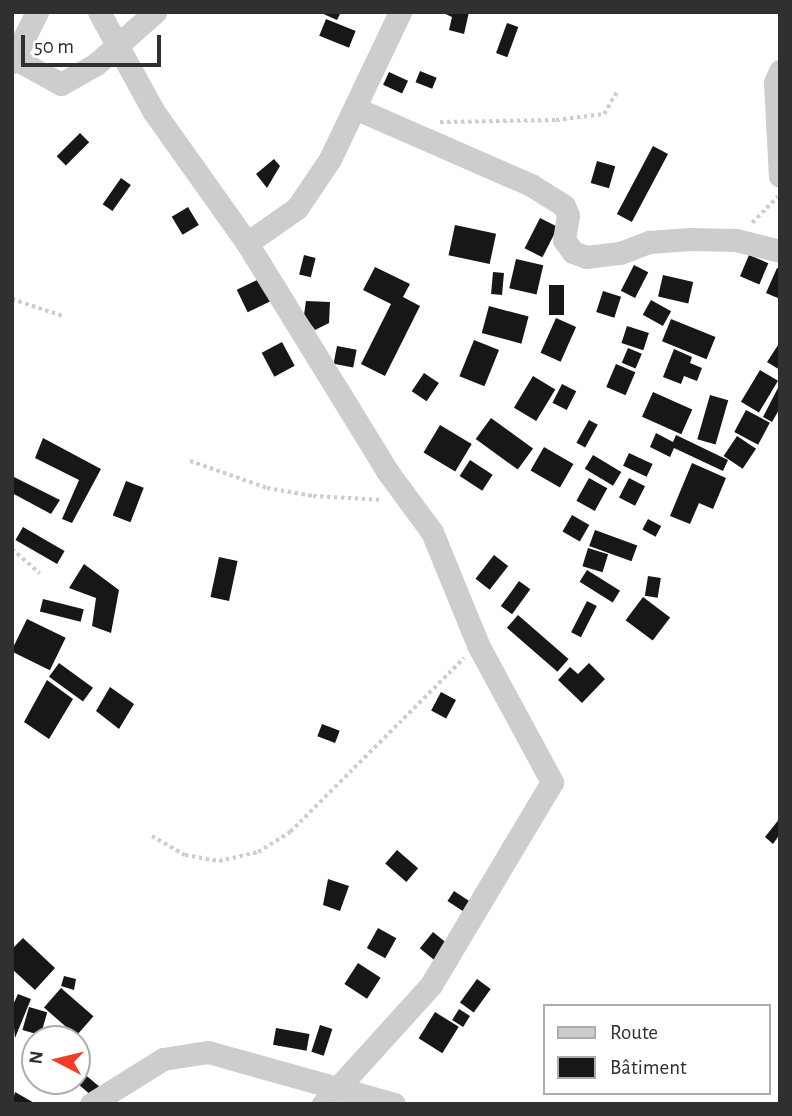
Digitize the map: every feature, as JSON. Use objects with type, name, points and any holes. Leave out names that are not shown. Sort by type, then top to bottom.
[{"type":"street","points":[[37,12],[13,59],[61,84],[96,64],[155,12]]},
{"type":"street","points":[[99,12],[154,112],[247,243],[328,378],[445,557],[478,645],[552,782],[431,985],[330,1096]]},
{"type":"street","points":[[247,243],[298,208],[357,109],[400,12]]},
{"type":"street","points":[[780,71],[775,82],[780,176]]},
{"type":"street","points":[[357,109],[530,185],[564,206],[569,215],[564,240],[573,252],[586,257],[620,253],[649,242],[736,240],[780,251]]},
{"type":"street","points":[[91,1104],[140,1072],[183,1052],[208,1052],[330,1096],[394,1104]]},
{"type":"path","points":[[427,123],[555,120],[604,114],[618,89]]},
{"type":"path","points":[[736,240],[780,194]]},
{"type":"path","points":[[12,299],[63,316]]},
{"type":"path","points":[[190,461],[267,488],[313,496],[409,499]]},
{"type":"path","points":[[12,549],[40,573]]},
{"type":"path","points":[[152,836],[185,855],[219,861],[258,852],[290,832],[478,645]]},
{"type":"building","points":[[319,12],[341,12],[337,20]]},
{"type":"building","points":[[441,12],[469,12],[464,34],[449,30],[452,17]]},
{"type":"building","points":[[326,19],[356,31],[349,48],[319,36]]},
{"type":"building","points":[[507,23],[518,27],[507,57],[496,53]]},
{"type":"building","points":[[420,71],[437,78],[432,89],[416,82]]},
{"type":"building","points":[[389,72],[408,81],[402,94],[383,85]]},
{"type":"building","points":[[80,133],[89,142],[66,166],[57,156]]},
{"type":"building","points":[[653,146],[668,154],[632,222],[617,214]]},
{"type":"building","points":[[274,159],[280,166],[267,188],[256,174]]},
{"type":"building","points":[[597,161],[615,166],[609,188],[591,183]]},
{"type":"building","points":[[121,178],[131,185],[112,211],[103,204]]},
{"type":"building","points":[[188,207],[199,225],[183,235],[172,217]]},
{"type":"building","points":[[540,218],[558,227],[542,257],[525,248]]},
{"type":"building","points":[[455,225],[496,234],[490,264],[449,255]]},
{"type":"building","points":[[304,255],[316,258],[311,277],[299,274]]},
{"type":"building","points":[[749,255],[768,263],[759,284],[740,276]]},
{"type":"building","points":[[516,259],[543,265],[537,295],[509,288]]},
{"type":"building","points":[[634,265],[648,272],[635,298],[621,291]]},
{"type":"building","points":[[375,267],[410,284],[403,297],[420,306],[385,376],[361,364],[391,304],[363,290]]},
{"type":"building","points":[[777,268],[780,269],[780,299],[766,293]]},
{"type":"building","points":[[493,272],[504,273],[502,295],[491,294]]},
{"type":"building","points":[[663,275],[693,282],[688,303],[658,296]]},
{"type":"building","points":[[261,278],[272,300],[248,312],[237,290]]},
{"type":"building","points":[[549,285],[564,285],[564,315],[549,315]]},
{"type":"building","points":[[603,291],[621,297],[614,318],[596,312]]},
{"type":"building","points":[[651,300],[671,311],[663,326],[643,315]]},
{"type":"building","points":[[306,301],[330,302],[329,323],[315,330],[304,315]]},
{"type":"building","points":[[489,306],[529,317],[521,344],[482,333]]},
{"type":"building","points":[[556,318],[576,327],[561,362],[541,353]]},
{"type":"building","points":[[671,319],[716,337],[707,359],[662,341]]},
{"type":"building","points":[[627,326],[649,333],[643,350],[621,343]]},
{"type":"building","points":[[474,340],[499,350],[484,386],[459,376]]},
{"type":"building","points":[[282,342],[295,366],[274,377],[262,353]]},
{"type":"building","points":[[780,342],[780,370],[767,362]]},
{"type":"building","points":[[337,346],[357,350],[353,367],[334,364]]},
{"type":"building","points":[[628,348],[642,354],[636,369],[622,363]]},
{"type":"building","points":[[674,349],[692,357],[690,363],[702,368],[697,381],[684,376],[681,384],[663,377]]},
{"type":"building","points":[[616,364],[635,372],[626,395],[606,387]]},
{"type":"building","points":[[760,370],[778,381],[759,413],[741,402]]},
{"type":"building","points":[[424,373],[439,383],[427,401],[412,391]]},
{"type":"building","points":[[533,376],[555,389],[536,421],[514,408]]},
{"type":"building","points":[[562,384],[576,391],[567,410],[552,403]]},
{"type":"building","points":[[780,384],[780,408],[772,422],[763,417]]},
{"type":"building","points":[[653,392],[692,409],[681,434],[642,417]]},
{"type":"building","points":[[710,395],[728,400],[716,444],[697,439]]},
{"type":"building","points":[[746,410],[770,423],[758,445],[734,432]]},
{"type":"building","points":[[491,418],[533,449],[518,470],[476,439]]},
{"type":"building","points":[[589,420],[598,425],[585,448],[576,443]]},
{"type":"building","points":[[440,425],[472,444],[455,471],[424,452]]},
{"type":"building","points":[[656,433],[673,442],[676,435],[728,460],[723,471],[674,448],[670,457],[650,447]]},
{"type":"building","points":[[737,436],[756,449],[743,469],[724,456]]},
{"type":"building","points":[[43,438],[101,469],[72,523],[62,519],[79,480],[35,458]]},
{"type":"building","points":[[544,447],[573,464],[560,487],[530,470]]},
{"type":"building","points":[[629,453],[653,464],[647,477],[623,466]]},
{"type":"building","points":[[593,455],[621,472],[613,486],[585,469]]},
{"type":"building","points":[[470,460],[493,475],[482,491],[460,476]]},
{"type":"building","points":[[692,463],[726,478],[713,509],[699,503],[690,524],[670,516]]},
{"type":"building","points":[[12,476],[60,500],[51,514],[12,493]]},
{"type":"building","points":[[589,478],[607,488],[595,511],[576,501]]},
{"type":"building","points":[[629,478],[645,486],[635,506],[619,498]]},
{"type":"building","points":[[126,481],[144,488],[130,522],[113,516]]},
{"type":"building","points":[[572,515],[589,525],[580,541],[562,531]]},
{"type":"building","points":[[648,519],[661,526],[656,537],[642,530]]},
{"type":"building","points":[[23,527],[65,551],[57,564],[15,540]]},
{"type":"building","points":[[595,530],[637,545],[631,561],[589,546]]},
{"type":"building","points":[[588,548],[608,554],[603,572],[582,566]]},
{"type":"building","points":[[494,555],[508,566],[490,590],[476,579]]},
{"type":"building","points":[[219,557],[238,561],[229,601],[210,597]]},
{"type":"building","points":[[84,564],[119,590],[111,633],[92,626],[96,598],[69,588]]},
{"type":"building","points":[[587,570],[620,591],[613,603],[580,582]]},
{"type":"building","points":[[648,576],[661,578],[658,598],[645,596]]},
{"type":"building","points":[[519,581],[530,589],[512,614],[501,606]]},
{"type":"building","points":[[643,597],[670,617],[653,641],[626,620]]},
{"type":"building","points":[[43,599],[84,609],[81,622],[40,612]]},
{"type":"building","points":[[587,601],[597,606],[581,637],[571,632]]},
{"type":"building","points":[[518,615],[569,659],[557,672],[507,628]]},
{"type":"building","points":[[27,619],[66,638],[50,670],[12,652]]},
{"type":"building","points":[[59,663],[93,688],[83,701],[49,677]]},
{"type":"building","points":[[589,663],[605,679],[582,703],[558,680],[570,667],[578,674]]},
{"type":"building","points":[[47,680],[73,699],[49,739],[24,722]]},
{"type":"building","points":[[110,687],[134,704],[119,729],[96,711]]},
{"type":"building","points":[[441,692],[456,700],[446,719],[431,711]]},
{"type":"building","points":[[322,724],[340,731],[335,743],[317,736]]},
{"type":"building","points":[[780,818],[780,834],[773,844],[765,837]]},
{"type":"building","points":[[397,850],[418,868],[406,882],[385,864]]},
{"type":"building","points":[[328,879],[349,886],[340,911],[323,905]]},
{"type":"building","points":[[454,891],[471,902],[464,912],[447,901]]},
{"type":"building","points":[[378,928],[396,938],[385,958],[367,948]]},
{"type":"building","points":[[433,932],[453,948],[440,965],[420,948]]},
{"type":"building","points":[[23,938],[55,968],[35,990],[12,969],[12,949]]},
{"type":"building","points":[[358,963],[381,978],[367,999],[344,984]]},
{"type":"building","points":[[64,976],[76,979],[74,990],[61,986]]},
{"type":"building","points":[[477,979],[491,989],[474,1012],[460,1002]]},
{"type":"building","points":[[61,988],[93,1016],[86,1025],[64,1025],[44,1008]]},
{"type":"building","points":[[18,994],[31,999],[15,1038],[12,1007]]},
{"type":"building","points":[[29,1007],[47,1012],[44,1025],[24,1025]]},
{"type":"building","points":[[459,1009],[470,1016],[463,1027],[452,1020]]},
{"type":"building","points":[[435,1012],[459,1027],[442,1053],[419,1038]]},
{"type":"building","points":[[320,1025],[332,1029],[324,1056],[311,1052]]},
{"type":"building","points":[[276,1028],[309,1034],[307,1051],[273,1045]]},
{"type":"building","points":[[91,1080],[101,1088],[93,1097],[91,1095]]},
{"type":"building","points":[[15,1092],[36,1104],[12,1104]]}]
